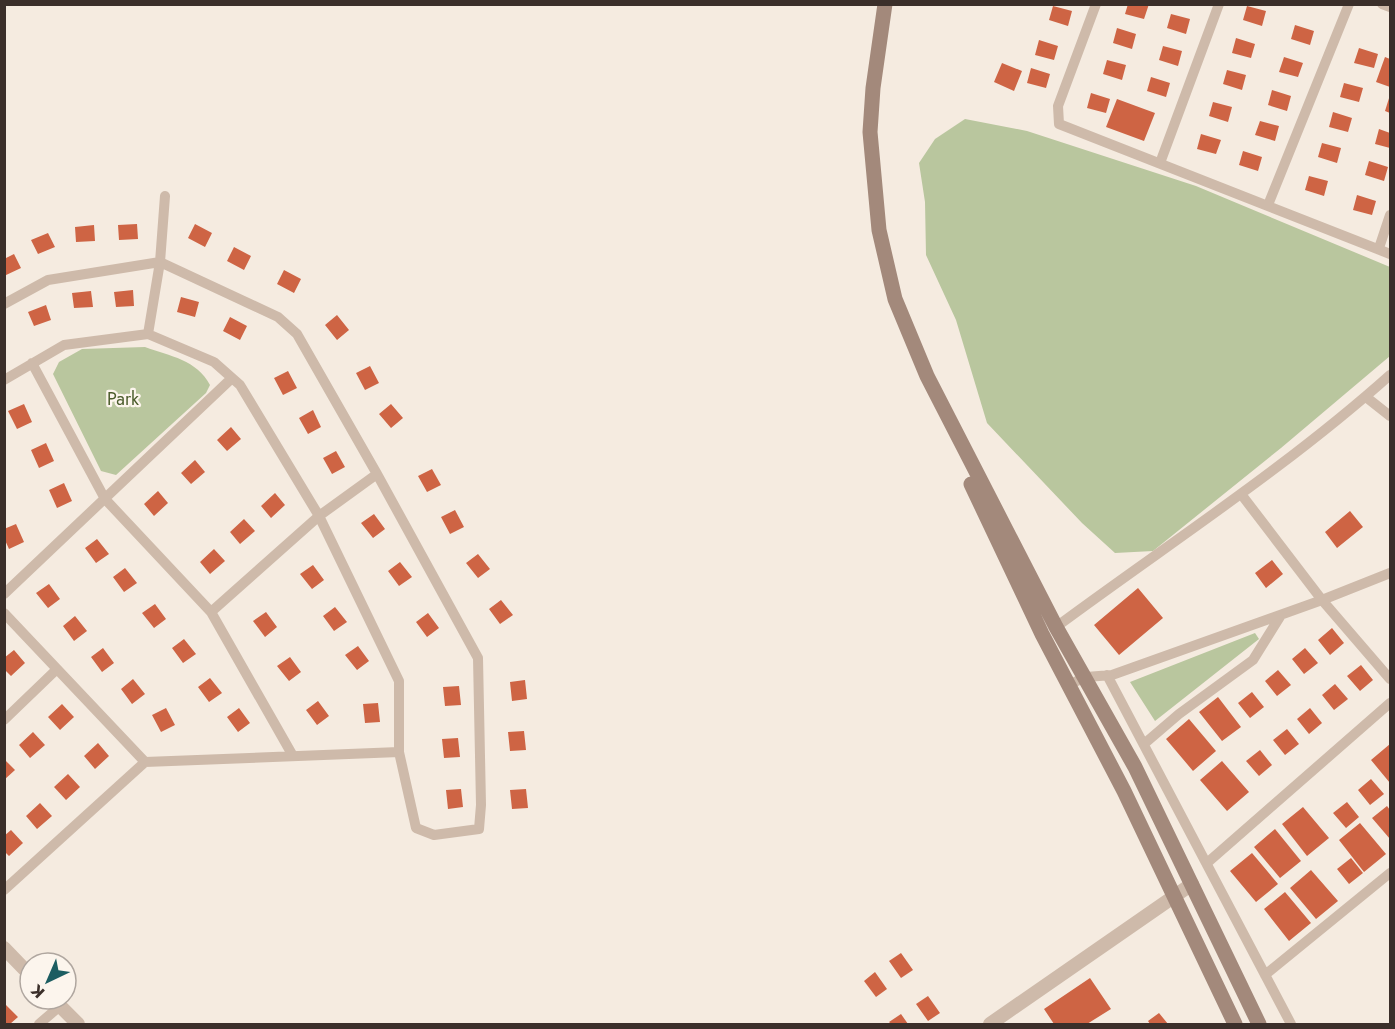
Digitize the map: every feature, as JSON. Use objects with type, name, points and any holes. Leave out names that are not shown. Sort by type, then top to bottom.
[{"type":"main road","points":[[876,4],[863,104],[863,148],[873,239],[887,299],[907,350],[1042,634],[1124,791],[1235,1024]]},
{"type":"main road","points":[[885,4],[873,88],[870,132],[879,230],[895,299],[927,376],[1056,627],[1135,767],[1259,1024]]},
{"type":"street","points":[[1096,4],[1058,106],[1059,124],[1390,254]]},
{"type":"street","points":[[1160,163],[1219,4]]},
{"type":"street","points":[[1268,205],[1349,4]]},
{"type":"street","points":[[1382,4],[1390,7]]},
{"type":"street","points":[[148,334],[160,262],[165,196]]},
{"type":"street","points":[[1379,248],[1390,215]]},
{"type":"street","points":[[4,304],[48,280],[160,262],[278,317],[297,334],[478,658],[481,805],[479,829],[434,836],[416,828],[399,752],[399,681],[319,516],[240,385],[214,362],[148,334],[64,345],[4,380]]},
{"type":"street","points":[[32,363],[105,499],[211,612],[293,756]]},
{"type":"street","points":[[1056,627],[1241,494],[1366,397],[1390,375]]},
{"type":"street","points":[[4,594],[232,378]]},
{"type":"street","points":[[1366,397],[1390,416]]},
{"type":"street","points":[[211,612],[319,516],[377,474]]},
{"type":"street","points":[[1241,494],[1322,600],[1390,679]]},
{"type":"street","points":[[1068,685],[1086,678],[1107,675],[1281,615],[1390,573]]},
{"type":"street","points":[[4,613],[145,762]]},
{"type":"street","points":[[1144,744],[1179,714],[1252,660],[1281,615]]},
{"type":"street","points":[[4,720],[57,669]]},
{"type":"street","points":[[1107,675],[1291,1024]]},
{"type":"street","points":[[1207,863],[1390,704]]},
{"type":"street","points":[[4,890],[145,762],[399,752]]},
{"type":"street","points":[[1265,975],[1390,873]]},
{"type":"street","points":[[990,1024],[1192,884]]},
{"type":"street","points":[[4,948],[18,963]]},
{"type":"street","points":[[39,1024],[49,1011]]},
{"type":"street","points":[[65,1011],[78,1024]]},
{"type":"green space","points":[[965,119],[1027,131],[1196,186],[1390,267],[1390,356],[1153,551],[1115,553],[1082,523],[987,423],[956,320],[926,255],[925,202],[919,163],[935,139]]},
{"type":"green space","name":"Park","points":[[145,347],[190,364],[210,385],[206,393],[116,475],[101,471],[53,374],[59,362],[82,349]]},
{"type":"green space","points":[[1255,633],[1259,639],[1155,721],[1130,682]]},
{"type":"building","points":[[1128,4],[1149,4],[1144,19],[1125,14]]},
{"type":"building","points":[[1053,6],[1072,11],[1068,26],[1049,20]]},
{"type":"building","points":[[1247,6],[1266,11],[1262,26],[1243,20]]},
{"type":"building","points":[[1171,14],[1190,19],[1186,34],[1167,28]]},
{"type":"building","points":[[1295,25],[1314,31],[1310,45],[1291,39]]},
{"type":"building","points":[[1117,28],[1136,34],[1132,49],[1113,43]]},
{"type":"building","points":[[1236,38],[1255,44],[1251,58],[1232,53]]},
{"type":"building","points":[[1039,40],[1058,46],[1054,60],[1035,55]]},
{"type":"building","points":[[1163,46],[1182,51],[1178,66],[1159,60]]},
{"type":"building","points":[[1359,48],[1378,54],[1374,68],[1354,63]]},
{"type":"building","points":[[1284,57],[1303,63],[1298,77],[1279,72]]},
{"type":"building","points":[[1385,57],[1390,59],[1390,87],[1376,82]]},
{"type":"building","points":[[1107,60],[1126,65],[1122,80],[1103,74]]},
{"type":"building","points":[[1002,63],[1022,71],[1014,91],[994,82]]},
{"type":"building","points":[[1031,68],[1050,74],[1046,88],[1027,83]]},
{"type":"building","points":[[1227,70],[1246,75],[1242,90],[1223,84]]},
{"type":"building","points":[[1151,77],[1170,83],[1166,97],[1147,91]]},
{"type":"building","points":[[1344,83],[1363,88],[1359,102],[1340,97]]},
{"type":"building","points":[[1272,90],[1291,96],[1287,111],[1268,105]]},
{"type":"building","points":[[1091,93],[1110,99],[1106,113],[1087,108]]},
{"type":"building","points":[[1390,95],[1390,113],[1385,111]]},
{"type":"building","points":[[1117,99],[1155,113],[1144,141],[1106,127]]},
{"type":"building","points":[[1213,102],[1232,107],[1228,122],[1209,116]]},
{"type":"building","points":[[1333,112],[1352,118],[1348,132],[1329,127]]},
{"type":"building","points":[[1260,121],[1279,126],[1275,141],[1255,135]]},
{"type":"building","points":[[1379,129],[1390,133],[1390,148],[1375,144]]},
{"type":"building","points":[[1201,134],[1221,140],[1216,154],[1197,149]]},
{"type":"building","points":[[1322,143],[1341,148],[1337,163],[1318,157]]},
{"type":"building","points":[[1243,151],[1262,157],[1258,171],[1239,165]]},
{"type":"building","points":[[1369,161],[1388,167],[1384,181],[1365,175]]},
{"type":"building","points":[[1309,176],[1328,181],[1324,196],[1305,190]]},
{"type":"building","points":[[1357,195],[1376,201],[1372,215],[1353,210]]},
{"type":"building","points":[[137,224],[138,239],[119,240],[118,225]]},
{"type":"building","points":[[195,224],[212,233],[205,247],[188,238]]},
{"type":"building","points":[[94,225],[95,241],[76,242],[75,227]]},
{"type":"building","points":[[48,233],[55,247],[38,254],[31,240]]},
{"type":"building","points":[[234,247],[251,256],[244,270],[227,261]]},
{"type":"building","points":[[14,254],[21,268],[4,276],[4,259]]},
{"type":"building","points":[[284,270],[301,279],[294,293],[277,284]]},
{"type":"building","points":[[133,290],[134,306],[116,307],[114,292]]},
{"type":"building","points":[[91,291],[93,307],[74,308],[72,293]]},
{"type":"building","points":[[181,297],[199,302],[195,317],[177,312]]},
{"type":"building","points":[[46,305],[51,320],[34,326],[28,312]]},
{"type":"building","points":[[337,315],[349,330],[337,340],[325,325]]},
{"type":"building","points":[[230,317],[247,326],[240,340],[223,331]]},
{"type":"building","points":[[370,366],[379,383],[365,390],[356,373]]},
{"type":"building","points":[[288,371],[297,388],[283,395],[274,378]]},
{"type":"building","points":[[24,404],[32,422],[17,429],[8,411]]},
{"type":"building","points":[[391,404],[403,418],[391,428],[379,414]]},
{"type":"building","points":[[313,410],[321,427],[308,434],[299,418]]},
{"type":"building","points":[[231,427],[241,439],[227,451],[217,440]]},
{"type":"building","points":[[46,443],[54,461],[39,468],[31,450]]},
{"type":"building","points":[[336,451],[345,467],[332,474],[323,458]]},
{"type":"building","points":[[195,460],[205,472],[191,484],[181,473]]},
{"type":"building","points":[[432,469],[441,485],[427,492],[418,476]]},
{"type":"building","points":[[64,483],[72,501],[57,508],[49,490]]},
{"type":"building","points":[[158,491],[168,503],[154,516],[144,504]]},
{"type":"building","points":[[275,493],[285,505],[271,518],[261,506]]},
{"type":"building","points":[[455,510],[464,527],[450,534],[441,517]]},
{"type":"building","points":[[1350,511],[1363,527],[1337,548],[1325,532]]},
{"type":"building","points":[[374,514],[385,529],[373,538],[361,523]]},
{"type":"building","points":[[244,519],[255,531],[240,544],[230,532]]},
{"type":"building","points":[[16,524],[24,542],[9,549],[4,538],[4,529]]},
{"type":"building","points":[[97,539],[109,554],[96,563],[85,548]]},
{"type":"building","points":[[214,549],[225,561],[210,574],[200,562]]},
{"type":"building","points":[[478,554],[490,569],[478,578],[466,563]]},
{"type":"building","points":[[1272,560],[1283,574],[1266,588],[1255,573]]},
{"type":"building","points":[[400,562],[412,577],[399,586],[388,571]]},
{"type":"building","points":[[313,565],[324,580],[312,589],[300,574]]},
{"type":"building","points":[[125,568],[137,583],[124,592],[113,577]]},
{"type":"building","points":[[49,584],[60,599],[48,608],[36,593]]},
{"type":"building","points":[[1138,588],[1163,618],[1119,655],[1094,625]]},
{"type":"building","points":[[501,600],[513,615],[500,624],[489,609]]},
{"type":"building","points":[[155,604],[166,619],[154,628],[142,613]]},
{"type":"building","points":[[335,607],[347,622],[334,631],[323,616]]},
{"type":"building","points":[[266,612],[277,627],[265,637],[253,621]]},
{"type":"building","points":[[428,613],[439,628],[427,637],[416,622]]},
{"type":"building","points":[[75,616],[87,631],[74,641],[63,626]]},
{"type":"building","points":[[1332,628],[1344,643],[1330,655],[1318,640]]},
{"type":"building","points":[[184,639],[196,654],[183,663],[172,648]]},
{"type":"building","points":[[358,646],[369,661],[357,670],[345,655]]},
{"type":"building","points":[[103,648],[114,663],[102,672],[91,657]]},
{"type":"building","points":[[1305,648],[1318,663],[1304,674],[1292,659]]},
{"type":"building","points":[[14,650],[25,663],[11,676],[4,669],[4,658]]},
{"type":"building","points":[[290,657],[301,672],[289,681],[277,666]]},
{"type":"building","points":[[1361,665],[1373,680],[1360,691],[1347,676]]},
{"type":"building","points":[[1278,670],[1291,685],[1277,696],[1265,681]]},
{"type":"building","points":[[210,678],[222,693],[209,702],[198,687]]},
{"type":"building","points":[[133,679],[145,694],[132,704],[121,689]]},
{"type":"building","points":[[525,680],[527,699],[512,701],[510,682]]},
{"type":"building","points":[[1335,684],[1348,699],[1334,710],[1322,695]]},
{"type":"building","points":[[459,686],[461,705],[445,706],[443,687]]},
{"type":"building","points":[[1252,692],[1264,707],[1250,718],[1238,703]]},
{"type":"building","points":[[1218,697],[1241,727],[1222,741],[1199,712]]},
{"type":"building","points":[[318,701],[329,716],[317,725],[306,710]]},
{"type":"building","points":[[378,703],[380,722],[365,723],[363,704]]},
{"type":"building","points":[[62,704],[74,717],[60,730],[48,717]]},
{"type":"building","points":[[166,708],[175,725],[161,732],[152,715]]},
{"type":"building","points":[[239,708],[250,723],[238,732],[227,717]]},
{"type":"building","points":[[1310,708],[1322,723],[1309,734],[1297,719]]},
{"type":"building","points":[[1189,719],[1216,751],[1193,771],[1166,739]]},
{"type":"building","points":[[1287,729],[1299,744],[1285,755],[1273,740]]},
{"type":"building","points":[[524,731],[526,750],[510,751],[508,732]]},
{"type":"building","points":[[33,732],[45,745],[30,758],[19,745]]},
{"type":"building","points":[[458,738],[460,757],[444,758],[442,739]]},
{"type":"building","points":[[98,743],[109,756],[95,769],[84,756]]},
{"type":"building","points":[[1390,744],[1390,783],[1371,760]]},
{"type":"building","points":[[1260,750],[1272,765],[1259,776],[1246,761]]},
{"type":"building","points":[[4,759],[15,770],[4,780]]},
{"type":"building","points":[[1222,761],[1249,792],[1227,811],[1200,780]]},
{"type":"building","points":[[68,774],[80,787],[66,800],[54,787]]},
{"type":"building","points":[[1371,779],[1384,794],[1370,805],[1358,790]]},
{"type":"building","points":[[461,789],[463,807],[448,809],[446,790]]},
{"type":"building","points":[[526,789],[528,808],[512,809],[510,790]]},
{"type":"building","points":[[1347,802],[1359,817],[1346,828],[1333,813]]},
{"type":"building","points":[[40,803],[52,816],[37,829],[26,816]]},
{"type":"building","points":[[1387,806],[1390,810],[1390,839],[1372,818]]},
{"type":"building","points":[[1303,807],[1329,838],[1307,856],[1282,824]]},
{"type":"building","points":[[1360,823],[1386,854],[1364,872],[1339,840]]},
{"type":"building","points":[[1275,829],[1301,861],[1280,878],[1254,847]]},
{"type":"building","points":[[11,830],[23,843],[9,856],[4,851],[4,836]]},
{"type":"building","points":[[1252,853],[1278,884],[1256,902],[1230,871]]},
{"type":"building","points":[[1351,858],[1363,873],[1349,884],[1337,869]]},
{"type":"building","points":[[1311,870],[1338,901],[1316,919],[1290,888]]},
{"type":"building","points":[[1285,892],[1311,923],[1289,941],[1264,909]]},
{"type":"building","points":[[901,953],[913,970],[901,978],[889,961]]},
{"type":"building","points":[[875,972],[887,989],[876,997],[864,981]]},
{"type":"building","points":[[1090,978],[1111,1009],[1087,1024],[1054,1024],[1044,1009]]},
{"type":"building","points":[[928,996],[940,1013],[928,1021],[916,1004]]},
{"type":"building","points":[[6,1005],[18,1017],[10,1024],[4,1024]]},
{"type":"building","points":[[1159,1013],[1168,1024],[1150,1024],[1148,1021]]},
{"type":"building","points":[[901,1014],[908,1024],[889,1022]]}]
